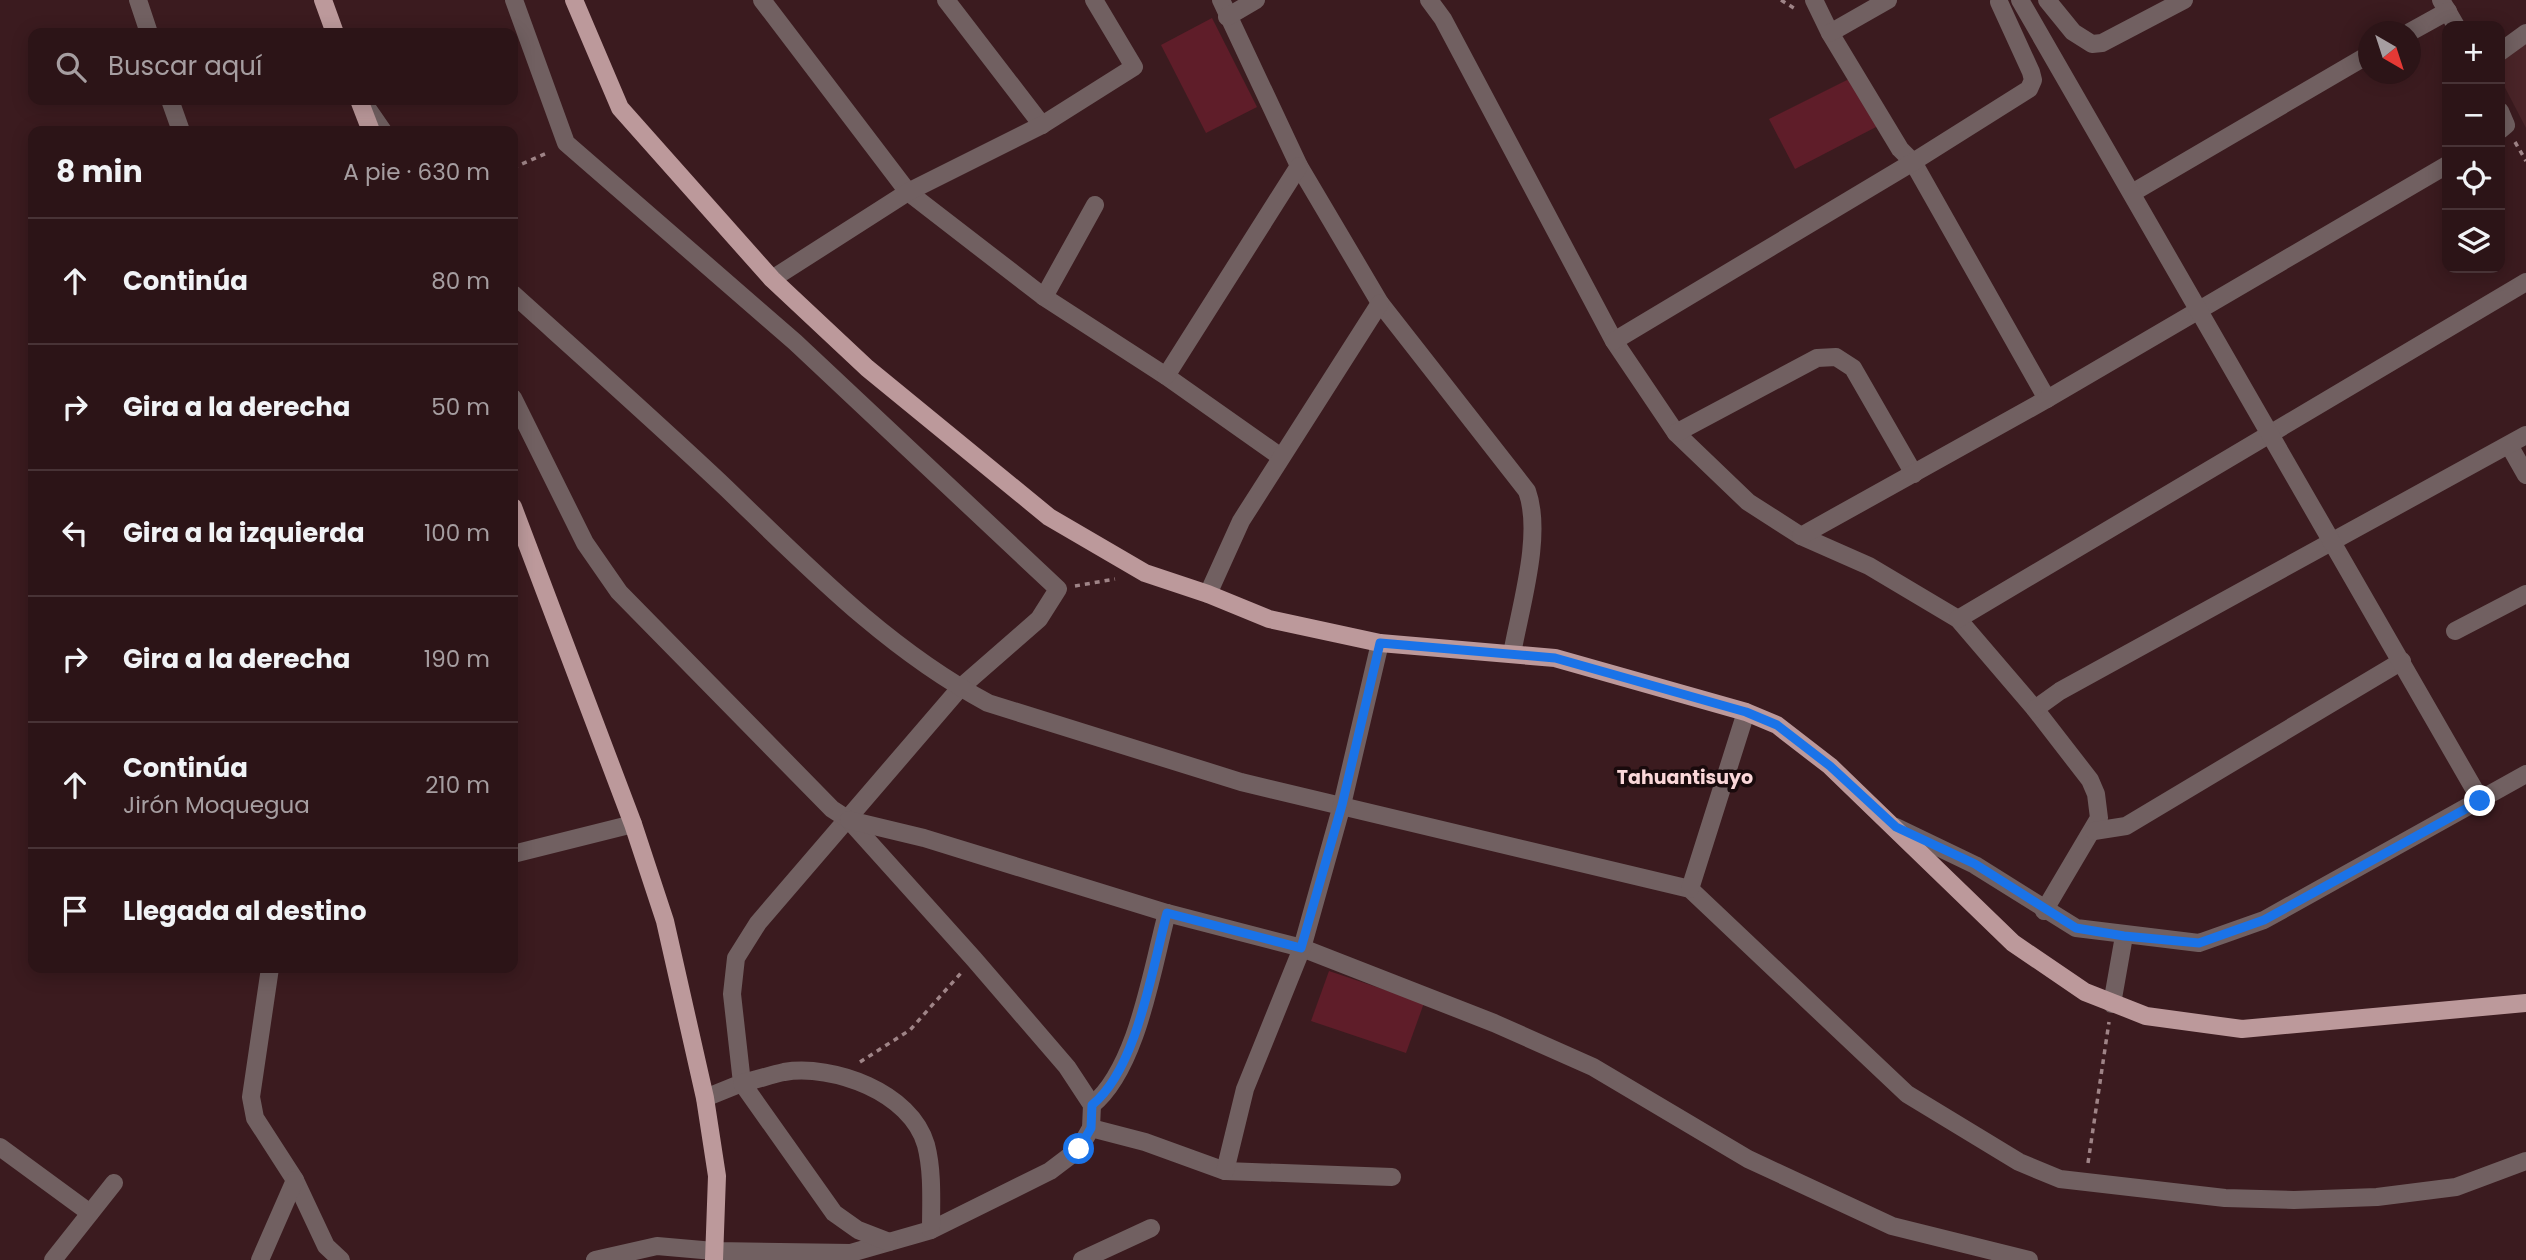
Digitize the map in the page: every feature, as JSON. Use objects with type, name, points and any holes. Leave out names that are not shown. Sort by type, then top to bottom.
[{"type":"main road","points":[[323,0],[333,28]]},
{"type":"main road","points":[[574,0],[620,108],[772,279],[867,368],[1049,517],[1145,573],[1208,594],[1269,620],[1380,643],[1555,658],[1746,712],[1777,725],[1830,766],[2013,943],[2085,992],[2146,1016],[2242,1029],[2526,1003]]},
{"type":"main road","points":[[362,105],[369,126]]},
{"type":"main road","points":[[518,520],[633,824],[666,921],[705,1098],[717,1176],[714,1255]]},
{"type":"street","points":[[138,0],[147,28]]},
{"type":"street","points":[[514,0],[566,142],[795,342],[1058,589],[1039,619],[960,688],[758,923],[736,958],[732,994],[742,1083],[834,1213],[858,1230],[889,1242]]},
{"type":"street","points":[[762,0],[908,192],[1044,297],[1166,376],[1281,457]]},
{"type":"street","points":[[946,0],[1042,125]]},
{"type":"street","points":[[772,279],[908,192],[1042,125],[1135,67],[1094,0]]},
{"type":"street","points":[[1256,0],[1224,8],[1299,166],[1380,303],[1527,491],[1534,509],[1532,535],[1513,654]]},
{"type":"street","points":[[1429,0],[1443,19],[1614,341],[1676,433],[1748,502],[1801,536],[1869,566],[1958,619],[2035,709],[2090,780],[2099,818],[2094,831],[2073,860],[2044,911]]},
{"type":"street","points":[[1814,0],[1830,33],[1900,149],[1913,162],[2046,399]]},
{"type":"street","points":[[1830,33],[1888,0]]},
{"type":"street","points":[[1614,341],[1913,162],[2029,89],[2032,84],[2031,72],[1998,1],[2021,0],[2480,801]]},
{"type":"street","points":[[2047,0],[2073,32],[2092,44],[2102,43],[2184,0]]},
{"type":"street","points":[[2421,26],[2449,12]]},
{"type":"street","points":[[2505,48],[2526,33]]},
{"type":"street","points":[[2132,193],[2358,61]]},
{"type":"street","points":[[172,105],[179,126]]},
{"type":"street","points":[[364,105],[379,126]]},
{"type":"street","points":[[1166,376],[1299,166]]},
{"type":"street","points":[[1801,536],[2046,399],[2442,169]]},
{"type":"street","points":[[1044,297],[1095,205]]},
{"type":"street","points":[[1958,619],[2526,282]]},
{"type":"street","points":[[518,298],[668,433],[852,609],[895,645],[960,688],[988,703],[1227,778],[1690,890],[1908,1094],[2019,1162],[2060,1179],[2225,1198],[2294,1200],[2377,1197],[2456,1187],[2526,1160]]},
{"type":"street","points":[[1208,594],[1241,521],[1380,303]]},
{"type":"street","points":[[1676,433],[1817,358],[1836,357],[1853,368],[1914,474]]},
{"type":"street","points":[[518,408],[586,543],[619,593],[832,809],[849,820],[974,958],[1067,1067],[1092,1105],[1091,1128],[1079,1149],[1050,1171],[931,1230],[889,1242],[857,1257],[714,1255],[657,1246],[594,1260]]},
{"type":"street","points":[[2035,709],[2060,691],[2526,435]]},
{"type":"street","points":[[2509,445],[2526,475]]},
{"type":"street","points":[[2455,631],[2526,594]]},
{"type":"street","points":[[1225,1171],[1245,1090],[1301,948],[1342,805],[1380,643]]},
{"type":"street","points":[[2094,831],[2126,826],[2402,661]]},
{"type":"street","points":[[1690,890],[1746,712]]},
{"type":"street","points":[[1896,827],[1975,864],[2044,911],[2076,928],[2124,936],[2199,943],[2264,920],[2526,774]]},
{"type":"street","points":[[849,820],[924,838],[1167,913],[1301,948],[1494,1023],[1593,1067],[1748,1159],[1892,1226],[2029,1260]]},
{"type":"street","points":[[518,853],[633,824]]},
{"type":"street","points":[[1092,1105],[1112,1084],[1128,1054],[1167,913]]},
{"type":"street","points":[[2112,1004],[2124,936]]},
{"type":"street","points":[[269,973],[251,1097],[255,1118],[295,1180],[326,1246],[341,1260]]},
{"type":"street","points":[[705,1098],[742,1083],[785,1072],[832,1075],[863,1082],[892,1100],[908,1115],[925,1143],[930,1174],[931,1230]]},
{"type":"street","points":[[1091,1128],[1145,1142],[1225,1171],[1392,1177]]},
{"type":"street","points":[[0,1147],[90,1213]]},
{"type":"street","points":[[260,1260],[295,1180]]},
{"type":"street","points":[[53,1260],[114,1183]]},
{"type":"street","points":[[1082,1260],[1151,1228]]},
{"type":"path","points":[[518,166],[566,142]]},
{"type":"path","points":[[1058,589],[1145,573]]},
{"type":"path","points":[[832,1075],[877,1054],[910,1030],[974,958]]},
{"type":"path","points":[[2085,1182],[2112,1004]]},
{"type":"shaded area","points":[[1212,18],[1257,107],[1206,133],[1161,45]]},
{"type":"shaded area","points":[[2526,40],[2526,128],[2505,88],[2505,55]]},
{"type":"shaded area","points":[[1853,77],[1878,126],[1795,169],[1769,119]]},
{"type":"shaded area","points":[[1329,971],[1424,1003],[1406,1053],[1311,1021]]},
{"type":"district","name":"Tahuantisuyo","points":[[1685,777]]},
{"type":"route","points":[[1079,1149],[1091,1128],[1092,1105],[1104,1096],[1128,1054],[1167,913],[1301,948],[1342,805],[1380,643],[1555,658],[1746,712],[1777,725],[1830,766],[1896,827],[1975,864],[2044,911],[2076,928],[2124,936],[2199,943],[2264,920],[2480,801]]}]
